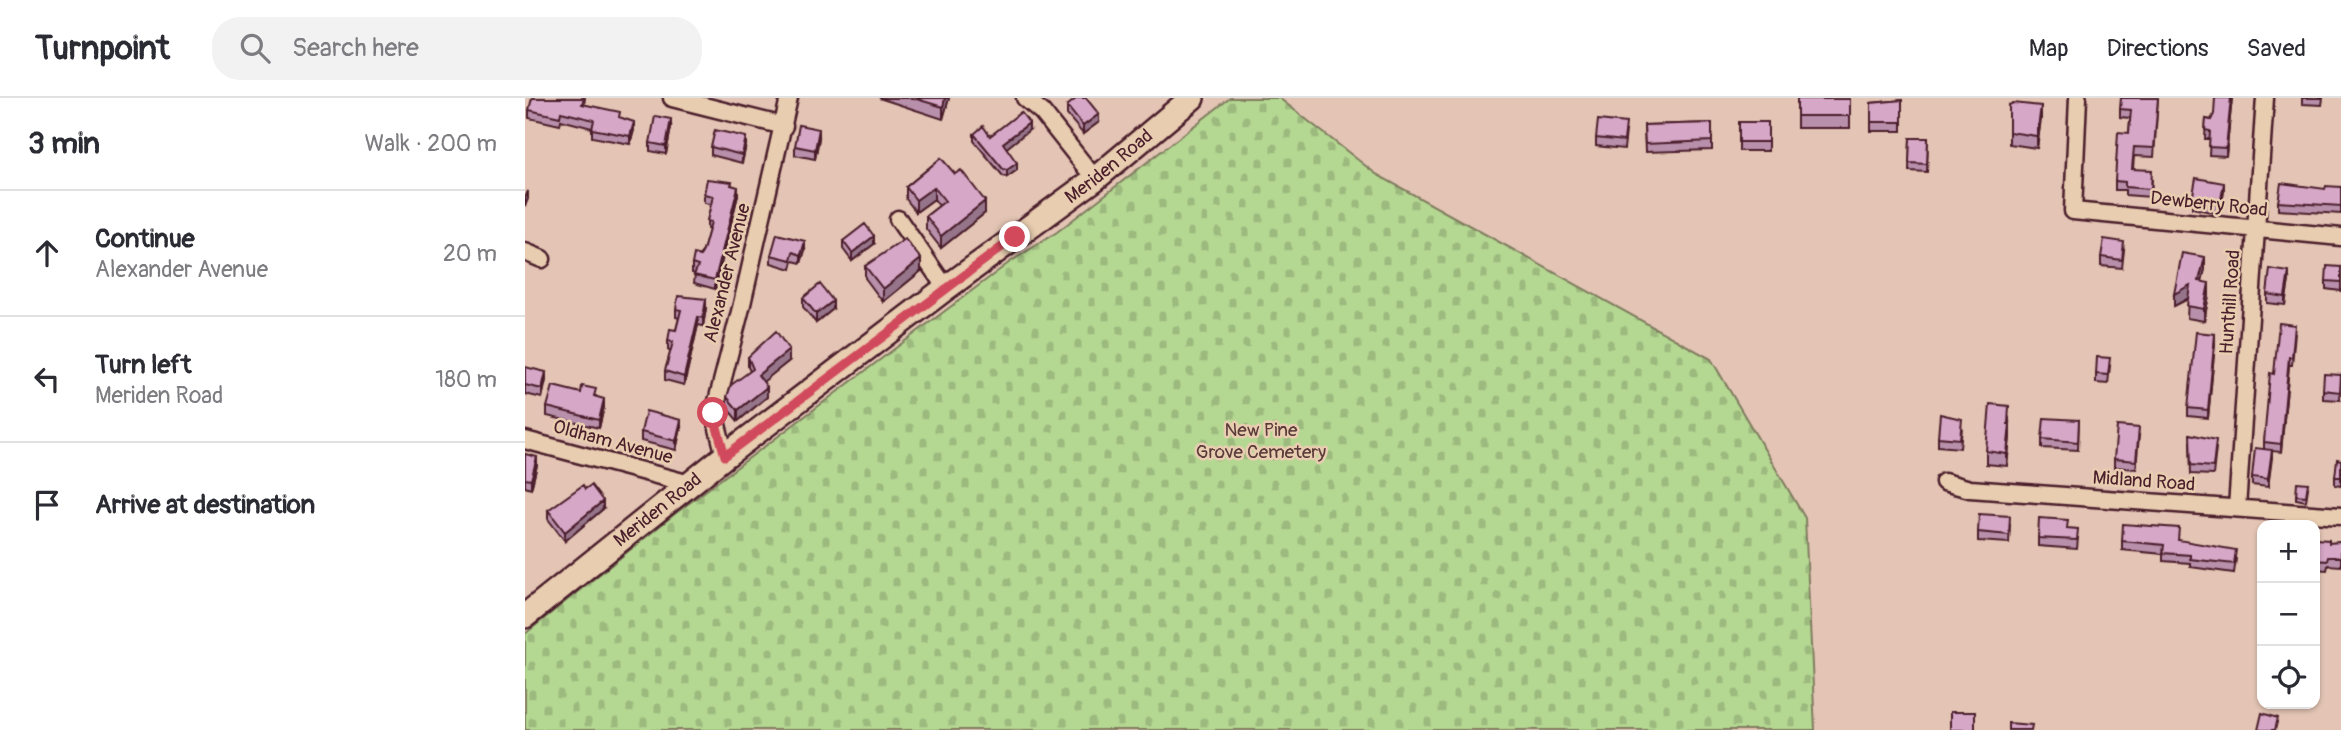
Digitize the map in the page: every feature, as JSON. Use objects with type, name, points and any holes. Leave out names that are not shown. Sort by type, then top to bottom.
[{"type":"main road","name":"Meriden Road","points":[[525,616],[725,456],[1095,179],[1192,98]]},
{"type":"street","points":[[672,98],[783,126]]},
{"type":"street","name":"Alexander Avenue","points":[[725,456],[713,413],[789,98]]},
{"type":"street","points":[[1025,98],[1042,112],[1095,179]]},
{"type":"street","name":"Dewberry Road","points":[[2078,98],[2073,211],[2256,231],[2341,237]]},
{"type":"street","name":"Hunthill Road","points":[[2237,508],[2265,98]]},
{"type":"street","points":[[898,219],[946,288]]},
{"type":"street","points":[[525,252],[542,259]]},
{"type":"street","name":"Oldham Avenue","points":[[525,440],[690,484]]},
{"type":"street","name":"Midland Road","points":[[1944,482],[1970,489],[2341,516]]},
{"type":"green space","name":"New Pine Grove Cemetery","points":[[1230,98],[1279,98],[1376,174],[1711,359],[1805,518],[1815,730],[525,730],[525,634],[676,513],[1010,262],[1057,232]]},
{"type":"building","points":[[532,98],[584,98],[582,104],[620,112],[619,117],[634,122],[630,136],[592,129],[594,120],[561,112],[560,117],[529,110]]},
{"type":"building","points":[[913,98],[945,98],[943,107]]},
{"type":"building","points":[[1077,98],[1086,98],[1099,114],[1083,126],[1067,106]]},
{"type":"building","points":[[2121,98],[2158,98],[2154,148],[2134,147],[2132,169],[2152,170],[2151,189],[2125,187],[2125,182],[2115,181],[2118,132],[2129,133],[2131,110],[2120,109]]},
{"type":"building","points":[[2215,98],[2231,98],[2226,148],[2209,147],[2210,131],[2205,130],[2206,119],[2211,120],[2214,114]]},
{"type":"building","points":[[1797,99],[1850,99],[1850,116],[1797,116]]},
{"type":"building","points":[[1902,100],[1902,122],[1871,122],[1871,103]]},
{"type":"building","points":[[2013,103],[2041,106],[2037,136],[2009,132],[2009,105]]},
{"type":"building","points":[[1021,112],[1029,123],[1003,143],[1017,163],[1007,170],[1003,169],[974,134],[983,126],[990,136]]},
{"type":"building","points":[[655,116],[671,119],[666,146],[650,143]]},
{"type":"building","points":[[1598,120],[1626,123],[1624,141],[1596,138]]},
{"type":"building","points":[[1739,122],[1768,122],[1768,142],[1739,142]]},
{"type":"building","points":[[1712,123],[1712,141],[1645,144],[1644,125]]},
{"type":"building","points":[[799,125],[819,129],[815,150],[795,146]]},
{"type":"building","points":[[715,130],[746,137],[742,155],[711,147]]},
{"type":"building","points":[[1910,138],[1928,138],[1927,164],[1909,163]]},
{"type":"building","points":[[941,158],[955,174],[961,170],[985,201],[941,236],[926,216],[945,201],[934,187],[916,200],[906,187]]},
{"type":"building","points":[[2196,178],[2224,183],[2220,205],[2192,200]]},
{"type":"building","points":[[707,179],[732,182],[731,185],[738,187],[715,280],[694,275],[698,266],[692,264],[694,254],[700,256],[703,251],[711,222],[707,221],[713,196],[704,194]]},
{"type":"building","points":[[2281,183],[2325,189],[2326,186],[2341,187],[2341,206],[2278,202]]},
{"type":"building","points":[[865,224],[874,236],[852,253],[843,241]]},
{"type":"building","points":[[777,234],[805,241],[801,255],[793,252],[791,260],[771,255]]},
{"type":"building","points":[[905,239],[921,259],[883,289],[865,266]]},
{"type":"building","points":[[2104,239],[2124,242],[2122,260],[2101,257]]},
{"type":"building","points":[[2182,253],[2205,257],[2199,281],[2209,283],[2204,309],[2187,306],[2190,285],[2174,294]]},
{"type":"building","points":[[2327,266],[2341,267],[2341,282],[2326,281]]},
{"type":"building","points":[[2270,269],[2289,272],[2285,297],[2267,294]]},
{"type":"building","points":[[820,284],[833,301],[816,314],[803,298]]},
{"type":"building","points":[[678,296],[706,299],[703,318],[698,317],[684,377],[665,371],[673,342],[668,341],[670,329],[676,330],[681,310],[676,309]]},
{"type":"building","points":[[2279,323],[2295,325],[2292,357],[2289,357],[2281,444],[2264,442],[2270,373],[2274,374]]},
{"type":"building","points":[[776,331],[789,350],[758,375],[767,387],[738,410],[727,397],[731,385],[753,369],[748,357]]},
{"type":"building","points":[[2196,332],[2215,334],[2208,410],[2188,408]]},
{"type":"building","points":[[2097,357],[2110,358],[2108,375],[2096,374]]},
{"type":"building","points":[[525,367],[546,372],[542,389],[525,385]]},
{"type":"building","points":[[2324,374],[2341,375],[2340,392],[2323,390]]},
{"type":"building","points":[[553,386],[581,393],[582,386],[596,389],[594,396],[604,399],[599,420],[547,407]]},
{"type":"building","points":[[1990,404],[2009,406],[2007,454],[1986,451]]},
{"type":"building","points":[[646,411],[681,420],[676,441],[641,432]]},
{"type":"building","points":[[1940,414],[1962,419],[1960,439],[1938,437]]},
{"type":"building","points":[[2044,418],[2079,420],[2078,442],[2042,439]]},
{"type":"building","points":[[2117,426],[2139,428],[2136,461],[2114,459]]},
{"type":"building","points":[[2190,434],[2216,440],[2213,467],[2191,465]]},
{"type":"building","points":[[2255,448],[2272,450],[2268,479],[2252,477]]},
{"type":"building","points":[[525,454],[537,457],[531,480],[525,479]]},
{"type":"building","points":[[2337,459],[2341,460],[2341,477],[2335,477]]},
{"type":"building","points":[[2297,482],[2308,483],[2306,496],[2296,495]]},
{"type":"building","points":[[583,485],[585,489],[591,485],[603,501],[565,532],[548,510]]},
{"type":"building","points":[[1979,514],[2010,516],[2009,535],[1978,532]]},
{"type":"building","points":[[2039,518],[2068,520],[2067,528],[2078,529],[2077,540],[2038,538]]},
{"type":"building","points":[[2123,524],[2179,528],[2178,540],[2236,550],[2234,564],[2190,559],[2190,555],[2163,553],[2164,545],[2122,541]]},
{"type":"building","points":[[2320,539],[2329,540],[2329,543],[2341,542],[2341,557],[2328,557],[2327,561],[2320,560]]},
{"type":"building","points":[[1950,712],[1975,712],[1975,730],[1950,730]]},
{"type":"building","points":[[2262,713],[2278,718],[2275,730],[2258,730]]},
{"type":"building","points":[[2008,723],[2032,725],[2031,730],[2008,730]]},
{"type":"route","points":[[713,413],[725,456],[1015,237]]}]
